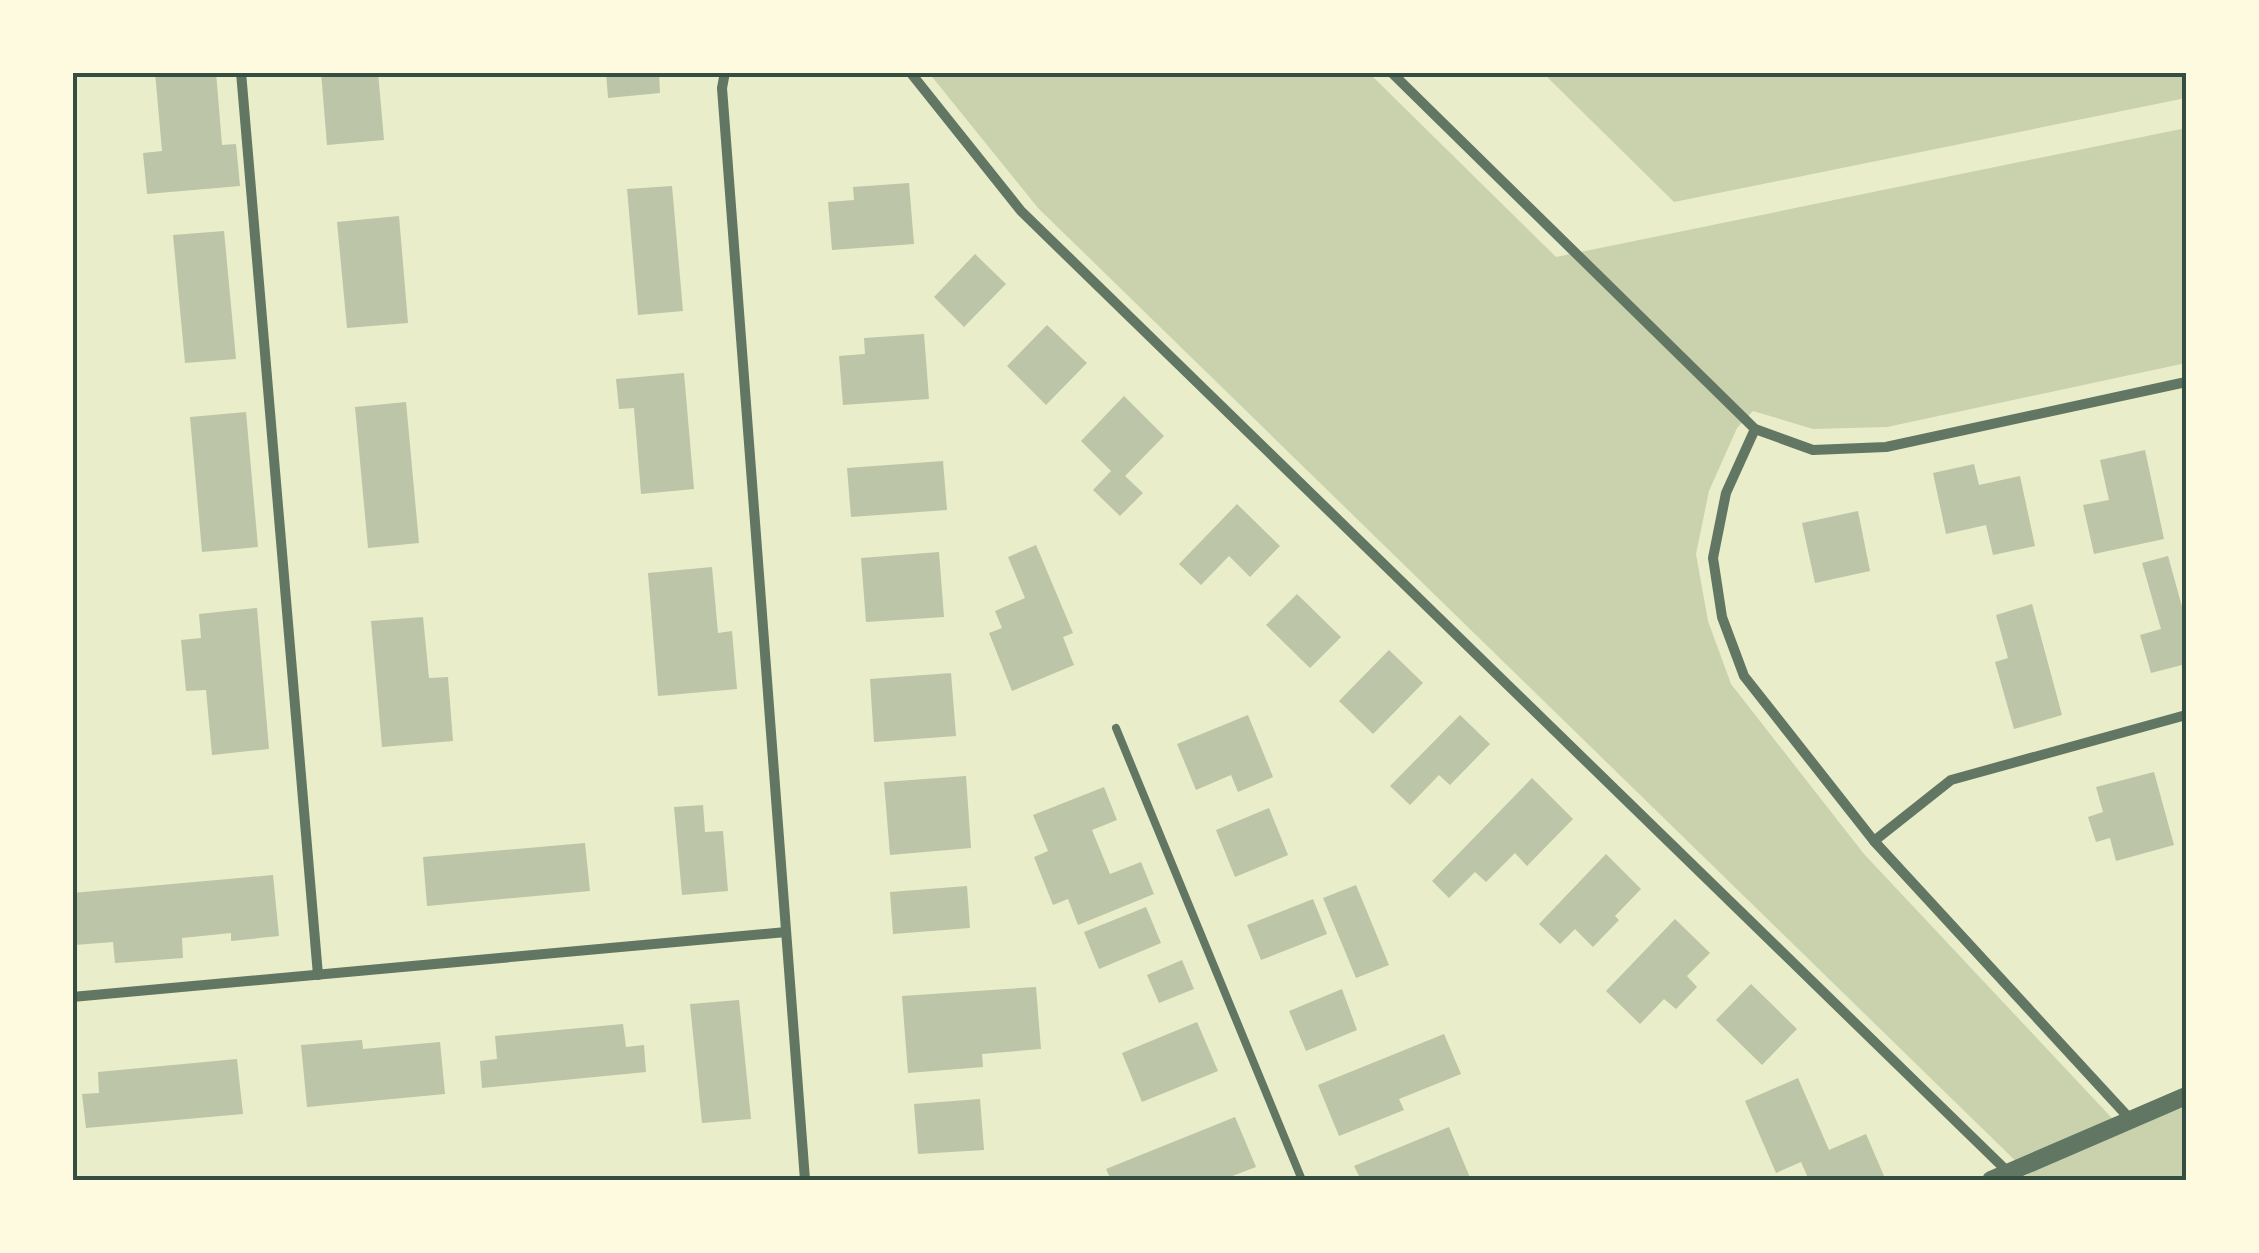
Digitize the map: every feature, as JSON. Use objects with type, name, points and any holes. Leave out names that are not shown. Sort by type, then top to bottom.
[{"type":"street","points":[[241,72],[318,975]]},
{"type":"street","points":[[725,72],[722,88],[805,1180]]},
{"type":"street","points":[[910,72],[1021,211],[2000,1177],[2185,1098]]},
{"type":"street","points":[[1391,72],[1755,429],[1813,450],[1886,447],[2186,382]]},
{"type":"street","points":[[1755,429],[1726,493],[1713,558],[1722,617],[1744,676],[1874,841],[2130,1120]]},
{"type":"street","points":[[1874,841],[1951,780],[2186,715]]},
{"type":"street","points":[[72,997],[786,932]]},
{"type":"lane","points":[[1116,728],[1302,1180]]},
{"type":"green space","points":[[2186,72],[2186,98],[1674,202],[1543,73]]},
{"type":"green space","points":[[929,73],[1369,73],[1556,257],[2186,128],[2186,363],[1887,427],[1813,429],[1753,411],[1737,428],[1709,491],[1696,554],[1708,621],[1731,684],[1864,854],[2125,1132],[2186,1106],[2186,1180],[2016,1180],[2029,1174],[1038,208]]},
{"type":"building","points":[[155,72],[216,72],[222,145],[236,144],[240,186],[147,194],[143,153],[162,151]]},
{"type":"building","points":[[321,72],[378,72],[384,140],[327,145]]},
{"type":"building","points":[[606,72],[659,72],[660,93],[608,98]]},
{"type":"building","points":[[909,183],[914,244],[832,250],[828,202],[854,200],[853,187]]},
{"type":"building","points":[[672,186],[683,311],[638,315],[627,189]]},
{"type":"building","points":[[399,216],[408,323],[347,328],[337,222]]},
{"type":"building","points":[[224,231],[236,359],[185,363],[173,235]]},
{"type":"building","points":[[975,254],[1006,284],[964,327],[934,297]]},
{"type":"building","points":[[1047,325],[1087,363],[1046,405],[1007,366]]},
{"type":"building","points":[[924,334],[929,399],[843,405],[839,356],[865,354],[864,338]]},
{"type":"building","points":[[684,373],[694,489],[641,494],[634,408],[619,409],[616,379]]},
{"type":"building","points":[[1124,396],[1164,436],[1125,476],[1143,493],[1120,516],[1093,490],[1111,471],[1081,441]]},
{"type":"building","points":[[406,402],[419,543],[368,548],[355,407]]},
{"type":"building","points":[[246,412],[258,547],[202,552],[190,417]]},
{"type":"building","points":[[2145,450],[2164,539],[2094,554],[2083,505],[2109,500],[2100,460]]},
{"type":"building","points":[[943,461],[947,510],[851,517],[847,468]]},
{"type":"building","points":[[1974,464],[1979,485],[2020,476],[2035,546],[1993,555],[1986,525],[1946,534],[1933,473]]},
{"type":"building","points":[[1237,504],[1280,546],[1250,577],[1229,556],[1201,585],[1179,564]]},
{"type":"building","points":[[1858,511],[1870,571],[1815,583],[1802,523]]},
{"type":"building","points":[[1036,545],[1073,633],[1063,637],[1074,665],[1012,691],[989,633],[1002,628],[995,611],[1025,598],[1008,557]]},
{"type":"building","points":[[939,552],[944,617],[866,622],[861,558]]},
{"type":"building","points":[[2168,556],[2186,621],[2186,664],[2151,673],[2140,635],[2161,629],[2142,563]]},
{"type":"building","points":[[712,567],[718,633],[732,631],[737,689],[658,696],[648,573]]},
{"type":"building","points":[[1297,594],[1341,637],[1310,668],[1266,625]]},
{"type":"building","points":[[2032,604],[2062,715],[2014,729],[1995,662],[2008,658],[1996,615]]},
{"type":"building","points":[[257,608],[269,749],[212,755],[206,690],[186,691],[181,640],[201,638],[199,614]]},
{"type":"building","points":[[423,617],[429,678],[448,677],[453,741],[382,747],[371,621]]},
{"type":"building","points":[[1389,650],[1423,683],[1373,734],[1339,701]]},
{"type":"building","points":[[951,673],[956,736],[874,742],[870,679]]},
{"type":"building","points":[[1248,715],[1273,777],[1238,792],[1231,775],[1196,790],[1177,744]]},
{"type":"building","points":[[1460,715],[1490,744],[1450,785],[1439,775],[1410,805],[1390,786]]},
{"type":"building","points":[[2154,772],[2174,845],[2116,861],[2110,838],[2096,842],[2088,817],[2103,812],[2096,787]]},
{"type":"building","points":[[966,776],[971,848],[890,855],[884,782]]},
{"type":"building","points":[[1532,778],[1573,819],[1527,866],[1515,853],[1486,882],[1475,872],[1449,898],[1432,881]]},
{"type":"building","points":[[1104,787],[1117,820],[1092,830],[1110,874],[1141,862],[1154,894],[1078,925],[1068,899],[1053,905],[1034,857],[1048,851],[1033,815]]},
{"type":"building","points":[[703,805],[705,832],[723,831],[728,891],[682,895],[674,807]]},
{"type":"building","points":[[1269,808],[1288,855],[1235,877],[1216,830]]},
{"type":"building","points":[[585,843],[590,891],[427,906],[423,857]]},
{"type":"building","points":[[1606,854],[1641,889],[1593,947],[1575,929],[1560,944],[1539,924]]},
{"type":"building","points":[[273,875],[279,936],[231,941],[231,933],[182,938],[183,958],[115,963],[113,942],[75,945],[72,893]]},
{"type":"building","points":[[1356,885],[1389,965],[1356,978],[1323,898]]},
{"type":"building","points":[[967,886],[970,928],[893,934],[890,892]]},
{"type":"building","points":[[1313,899],[1327,934],[1261,960],[1247,925]]},
{"type":"building","points":[[1146,907],[1161,943],[1099,969],[1084,932]]},
{"type":"building","points":[[1675,919],[1710,953],[1687,976],[1697,987],[1676,1009],[1664,999],[1640,1024],[1606,991]]},
{"type":"building","points":[[1182,960],[1194,989],[1159,1003],[1147,975]]},
{"type":"building","points":[[1751,984],[1797,1029],[1762,1065],[1716,1020]]},
{"type":"building","points":[[1036,987],[1041,1049],[982,1054],[983,1067],[908,1073],[902,996]]},
{"type":"building","points":[[1342,989],[1357,1030],[1306,1051],[1289,1011]]},
{"type":"building","points":[[739,1000],[751,1119],[702,1123],[690,1004]]},
{"type":"building","points":[[1197,1022],[1218,1071],[1142,1102],[1122,1053]]},
{"type":"building","points":[[623,1024],[626,1047],[644,1045],[646,1072],[482,1088],[480,1061],[497,1059],[495,1036]]},
{"type":"building","points":[[1444,1034],[1461,1074],[1399,1099],[1404,1110],[1339,1136],[1318,1085]]},
{"type":"building","points":[[362,1040],[363,1049],[440,1042],[445,1094],[307,1107],[301,1045]]},
{"type":"building","points":[[237,1059],[243,1114],[86,1128],[82,1094],[99,1093],[98,1072]]},
{"type":"building","points":[[1798,1078],[1829,1150],[1866,1134],[1884,1176],[1875,1180],[1809,1180],[1801,1162],[1776,1173],[1745,1101]]},
{"type":"building","points":[[980,1099],[984,1150],[918,1154],[914,1104]]},
{"type":"building","points":[[1235,1117],[1256,1167],[1222,1180],[1111,1180],[1106,1169]]},
{"type":"building","points":[[1449,1127],[1471,1180],[1361,1180],[1354,1166]]}]
